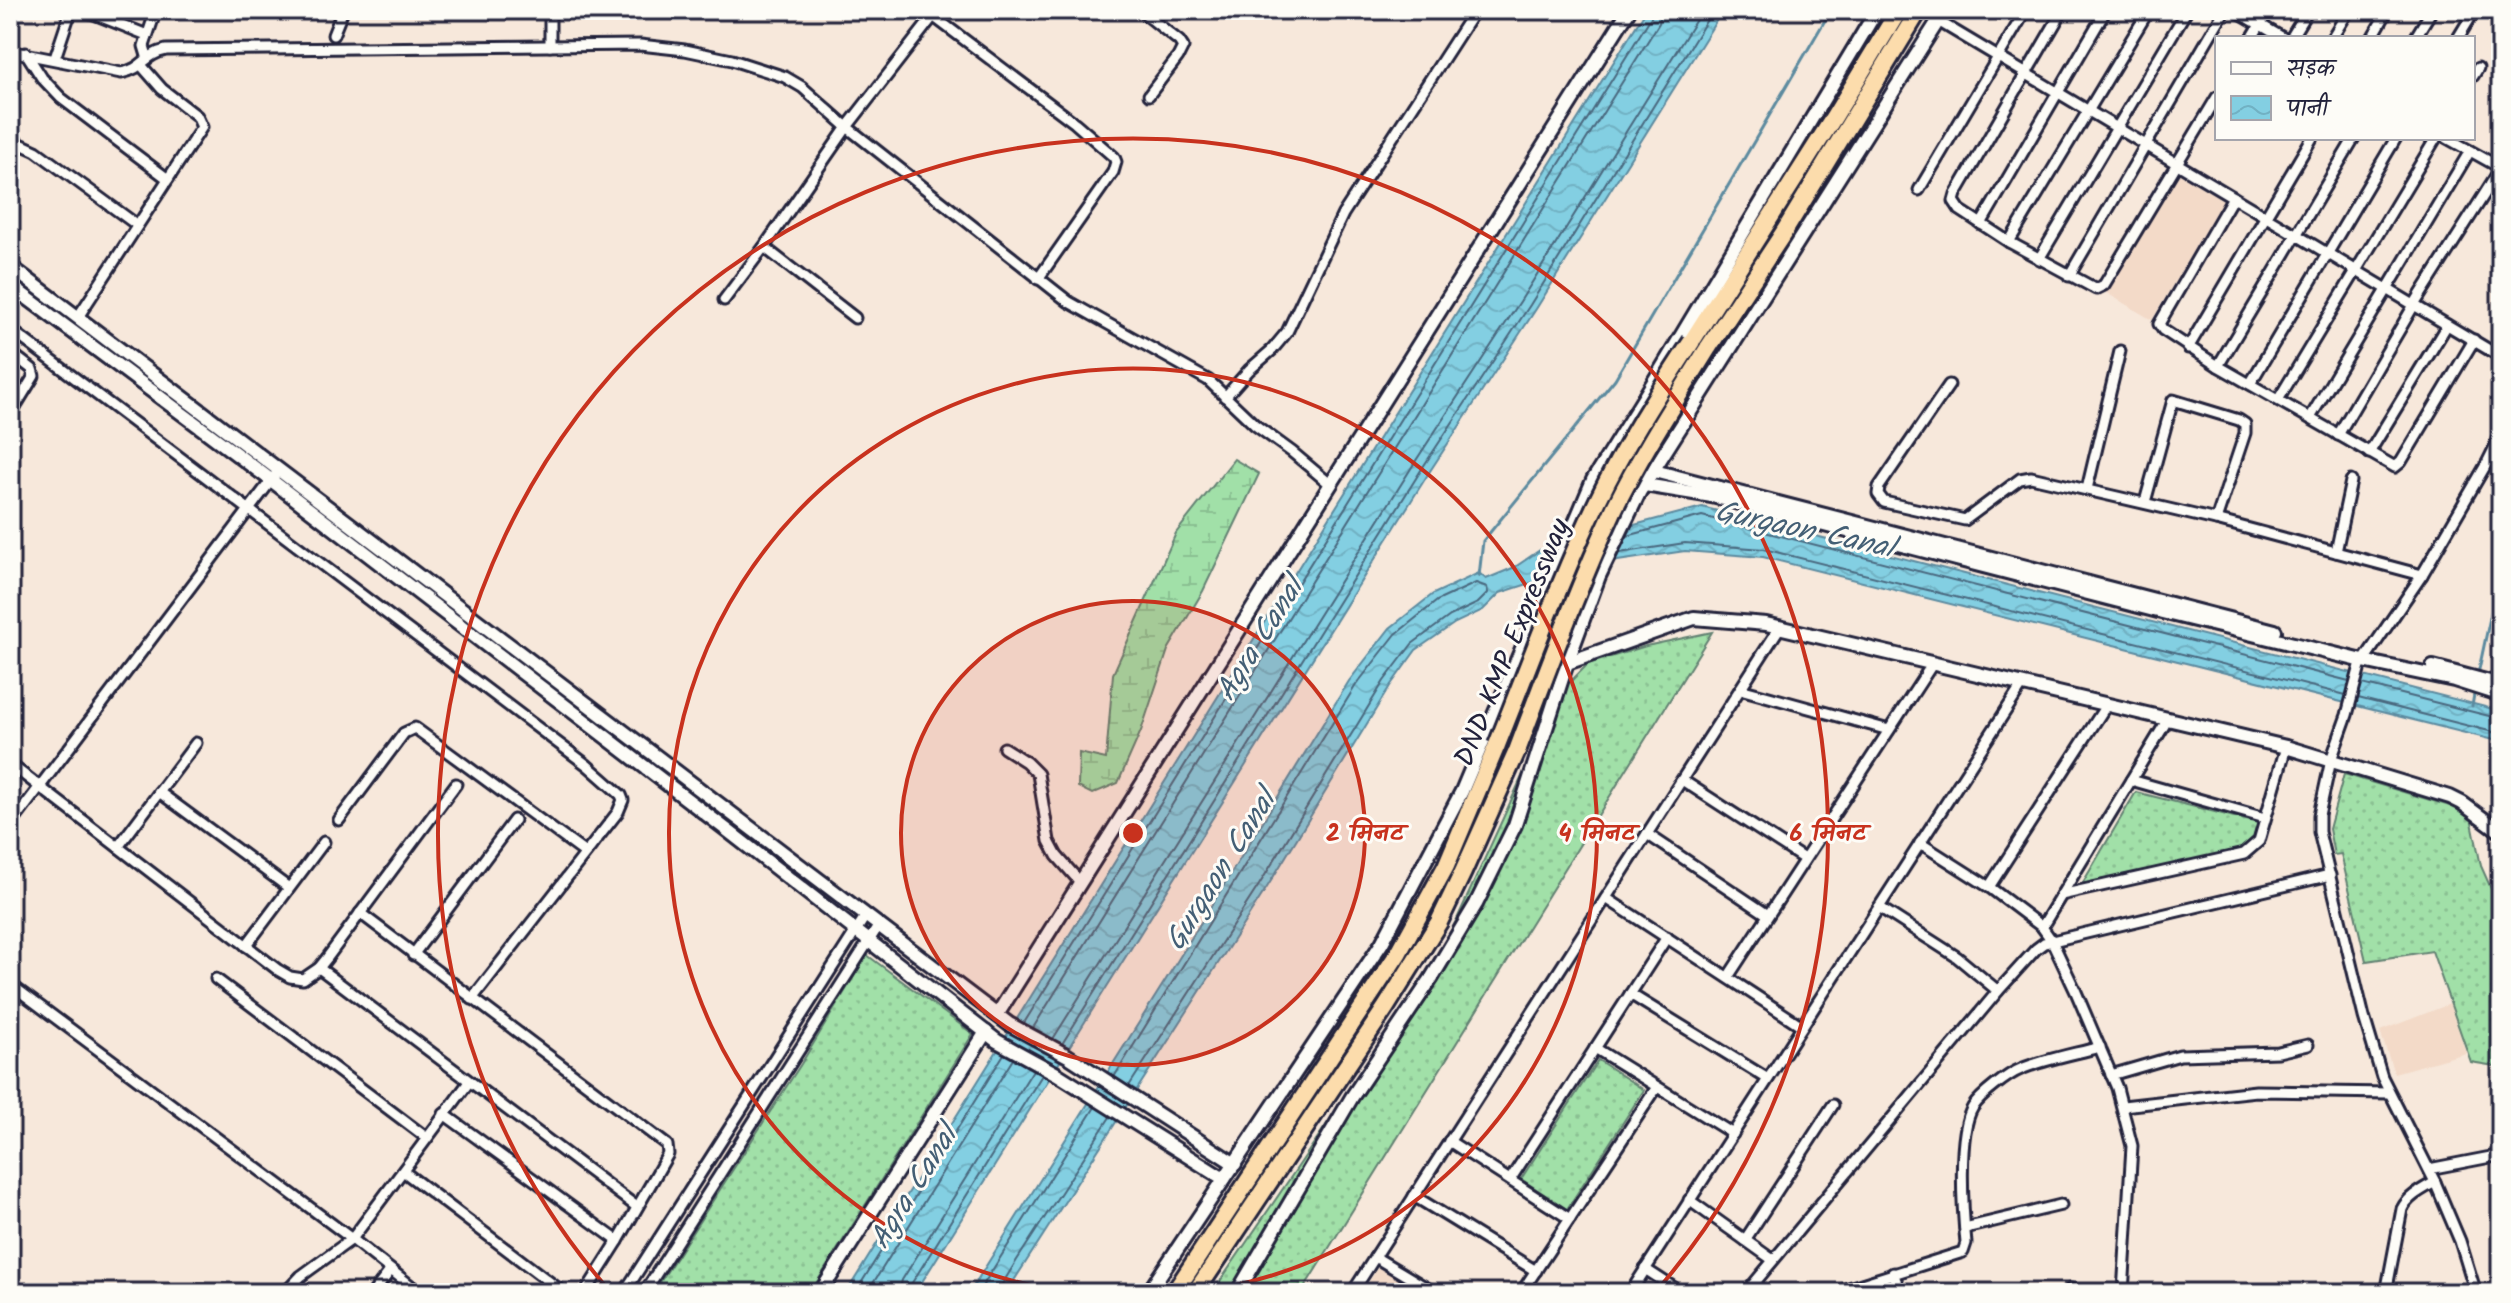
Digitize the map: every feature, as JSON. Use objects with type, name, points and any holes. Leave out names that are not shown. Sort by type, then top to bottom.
[{"type":"highway","name":"DND KMP Expressway","points":[[1174,1293],[1399,952],[1446,866],[1599,498],[1640,422],[1899,10]]},
{"type":"highway","name":"DND KMP Expressway","points":[[1195,1293],[1386,1007],[1439,922],[1517,751],[1588,568],[1617,504],[1656,431],[1784,232],[1919,10]]},
{"type":"street","points":[[55,58],[71,10]]},
{"type":"street","points":[[84,10],[147,35]]},
{"type":"street","points":[[147,56],[144,46],[156,10]]},
{"type":"street","points":[[333,35],[343,10]]},
{"type":"street","points":[[550,10],[550,46]]},
{"type":"street","points":[[1140,10],[1183,47],[1149,95]]},
{"type":"street","points":[[1225,397],[1287,332],[1343,214],[1475,10]]},
{"type":"street","points":[[997,1015],[1629,10]]},
{"type":"street","points":[[1148,1293],[1382,943],[1462,791],[1593,480],[1877,10]]},
{"type":"street","points":[[1919,190],[2026,10]]},
{"type":"street","points":[[2063,10],[1954,197],[1960,210],[2009,242],[2069,276],[2096,289],[2102,287],[2215,100]]},
{"type":"street","points":[[1981,224],[2106,10]]},
{"type":"street","points":[[2009,242],[2149,10]]},
{"type":"street","points":[[2039,259],[2187,10]]},
{"type":"street","points":[[2069,276],[2225,10]]},
{"type":"street","points":[[2235,10],[2280,36]]},
{"type":"street","points":[[2253,36],[2269,10]]},
{"type":"street","points":[[2292,36],[2308,10]]},
{"type":"street","points":[[2333,36],[2349,10]]},
{"type":"street","points":[[2373,36],[2388,10]]},
{"type":"street","points":[[2416,36],[2432,10]]},
{"type":"street","points":[[2459,36],[2475,10]]},
{"type":"street","points":[[724,300],[847,127],[936,13],[1075,123],[1116,162],[1113,172],[1038,279]]},
{"type":"street","points":[[1237,1293],[1352,1097],[1431,979],[1476,904],[1515,825],[1567,663],[1606,563],[1645,485],[1942,16],[1998,57],[2501,357]]},
{"type":"street","points":[[10,51],[121,73],[133,71],[147,56],[174,50],[640,45],[732,60],[785,77],[802,87],[847,127],[1038,279],[1102,322],[1208,380],[1255,425],[1330,484]]},
{"type":"street","points":[[26,53],[42,78],[61,98],[168,179]]},
{"type":"street","points":[[78,317],[199,133],[201,122],[162,89],[141,65]]},
{"type":"street","points":[[10,139],[36,151],[137,225]]},
{"type":"street","points":[[2188,348],[2311,140]]},
{"type":"street","points":[[2218,366],[2353,140]]},
{"type":"street","points":[[2250,384],[2395,140]]},
{"type":"street","points":[[2278,400],[2435,140]]},
{"type":"street","points":[[2338,435],[2414,305],[2501,168],[2451,140]]},
{"type":"street","points":[[2310,418],[2470,151]]},
{"type":"street","points":[[2233,197],[2159,324],[2188,348],[2218,366],[2391,466],[2397,466],[2474,340]]},
{"type":"street","points":[[764,247],[855,318]]},
{"type":"street","points":[[10,266],[997,1041],[1082,1089],[1224,1179]]},
{"type":"street","points":[[10,285],[275,475],[1009,1024],[1068,1056],[1235,1164]]},
{"type":"street","points":[[2369,453],[2447,325]]},
{"type":"street","points":[[10,329],[617,790],[623,800],[622,805],[472,999]]},
{"type":"street","points":[[2087,489],[2120,351]]},
{"type":"street","points":[[10,352],[32,369],[34,376],[10,415]]},
{"type":"street","points":[[1949,385],[1883,480],[1879,487],[1880,499],[1906,508],[1965,520],[2026,477],[2145,502],[2422,575]]},
{"type":"street","points":[[1644,398],[1685,423]]},
{"type":"street","points":[[2145,502],[2173,400],[2245,424],[2245,433],[2216,520]]},
{"type":"street","points":[[2476,1293],[2460,1241],[2429,1169],[2389,1093],[2369,1037],[2319,832],[2319,815],[2331,760],[2363,662],[2422,575],[2498,448],[2501,425]]},
{"type":"street","points":[[1654,471],[1984,557],[2363,662]]},
{"type":"street","points":[[10,826],[275,475]]},
{"type":"street","points":[[2336,552],[2351,481]]},
{"type":"street","points":[[1645,485],[1712,496],[2363,662],[2455,675],[2496,688]]},
{"type":"street","points":[[1567,663],[1682,620],[1694,618],[1766,624],[2286,747],[2457,800],[2501,832]]},
{"type":"street","points":[[1352,1293],[1780,627]]},
{"type":"street","points":[[1728,977],[1933,663]]},
{"type":"street","points":[[1630,1293],[2023,684]]},
{"type":"street","points":[[1740,689],[1889,730]]},
{"type":"street","points":[[1989,887],[2107,704]]},
{"type":"street","points":[[1497,712],[1546,732]]},
{"type":"street","points":[[2042,927],[2168,719]]},
{"type":"street","points":[[339,820],[404,733],[415,728],[585,853]]},
{"type":"street","points":[[118,847],[196,743]]},
{"type":"street","points":[[2061,895],[2244,854],[2259,841],[2286,747]]},
{"type":"street","points":[[1004,748],[1038,774],[1049,841],[1057,856],[1080,882]]},
{"type":"street","points":[[10,764],[246,946],[290,977],[303,979],[319,968],[456,784]]},
{"type":"street","points":[[1682,780],[1804,859]]},
{"type":"street","points":[[2131,780],[2265,818]]},
{"type":"street","points":[[159,792],[289,888]]},
{"type":"street","points":[[413,955],[514,820]]},
{"type":"street","points":[[1647,834],[1768,915]]},
{"type":"street","points":[[246,946],[324,842]]},
{"type":"street","points":[[1920,843],[1989,887],[2042,927],[2052,941],[2100,1047],[2123,1106],[2132,1146],[2123,1293]]},
{"type":"street","points":[[1746,1293],[2036,949],[2052,941],[2330,875]]},
{"type":"street","points":[[1606,898],[1802,1026]]},
{"type":"street","points":[[1879,907],[1957,957],[1998,991]]},
{"type":"street","points":[[360,913],[667,1145],[668,1154],[585,1293]]},
{"type":"street","points":[[624,1293],[866,915]]},
{"type":"street","points":[[644,1293],[879,925]]},
{"type":"street","points":[[1510,1180],[1667,937]]},
{"type":"street","points":[[319,968],[637,1207]]},
{"type":"street","points":[[216,979],[427,1138]]},
{"type":"street","points":[[10,984],[420,1293]]},
{"type":"street","points":[[1630,994],[1768,1079]]},
{"type":"street","points":[[820,1293],[986,1032]]},
{"type":"street","points":[[2111,1075],[2180,1055],[2278,1052],[2308,1045]]},
{"type":"street","points":[[1833,1293],[1960,1254],[1966,1247],[1962,1185],[1966,1124],[1973,1106],[2020,1069],[2100,1047]]},
{"type":"street","points":[[1595,1048],[1733,1134]]},
{"type":"street","points":[[285,1293],[301,1276],[352,1239],[469,1082]]},
{"type":"street","points":[[1521,1293],[1657,1087]]},
{"type":"street","points":[[2123,1106],[2256,1091],[2389,1093]]},
{"type":"street","points":[[1745,1240],[1833,1105]]},
{"type":"street","points":[[444,1114],[618,1241]]},
{"type":"street","points":[[1449,1141],[1570,1219]]},
{"type":"street","points":[[2429,1169],[2501,1155]]},
{"type":"street","points":[[403,1171],[564,1293]]},
{"type":"street","points":[[2386,1293],[2405,1202],[2435,1182]]},
{"type":"street","points":[[1414,1196],[1536,1271]]},
{"type":"street","points":[[1689,1200],[1773,1260]]},
{"type":"street","points":[[1965,1228],[2061,1205]]},
{"type":"street","points":[[1375,1257],[1435,1293]]},
{"type":"street","points":[[1645,1269],[1682,1293]]},
{"type":"street","points":[[373,1293],[390,1271]]},
{"type":"street","points":[[1893,1273],[1901,1293]]},
{"type":"street","points":[[10,1287],[18,1293]]},
{"type":"shaded area","points":[[2176,172],[2223,200],[2152,320],[2105,292]]},
{"type":"shaded area","points":[[2450,1004],[2466,1053],[2394,1073],[2380,1031]]},
{"type":"shaded area","points":[[1379,1266],[1422,1293],[1362,1293]]},
{"type":"green space","points":[[1234,459],[1259,474],[1203,591],[1168,650],[1141,731],[1118,783],[1092,794],[1078,787],[1079,753],[1106,759],[1113,674],[1176,533]]},
{"type":"green space","points":[[1712,632],[1301,1293],[1212,1293],[1429,974],[1561,691],[1588,664],[1646,646]]},
{"type":"green space","points":[[2344,774],[2470,812],[2481,866],[2501,911],[2501,1067],[2471,1062],[2432,951],[2366,961],[2341,854],[2334,855],[2329,829]]},
{"type":"green space","points":[[2136,792],[2258,823],[2251,847],[2082,884]]},
{"type":"green space","points":[[867,955],[973,1034],[810,1293],[653,1293],[801,1064]]},
{"type":"green space","points":[[1598,1060],[1644,1090],[1567,1209],[1521,1179]]},
{"type":"water","name":"Agra Canal","points":[[1646,10],[1723,10],[915,1293],[846,1293]]},
{"type":"water","points":[[1702,507],[2501,711],[2501,742],[1763,557],[1685,551],[1611,562],[1500,593],[1483,610],[1455,623],[1416,650],[1390,686],[1266,889],[1006,1293],[969,1293],[1349,681],[1390,628],[1433,594],[1479,573],[1486,579],[1515,567],[1540,550]]},
{"type":"waterway","points":[[1479,576],[1483,541],[1615,379],[1831,10]]},
{"type":"waterway","points":[[2478,674],[2501,566]]},
{"type":"waterway","points":[[2472,706],[2475,689]]},
{"type":"water label","name":"Gurgaon Canal","points":[[1805,529]]},
{"type":"water label","name":"Gurgaon Canal","points":[[1220,870]]}]
